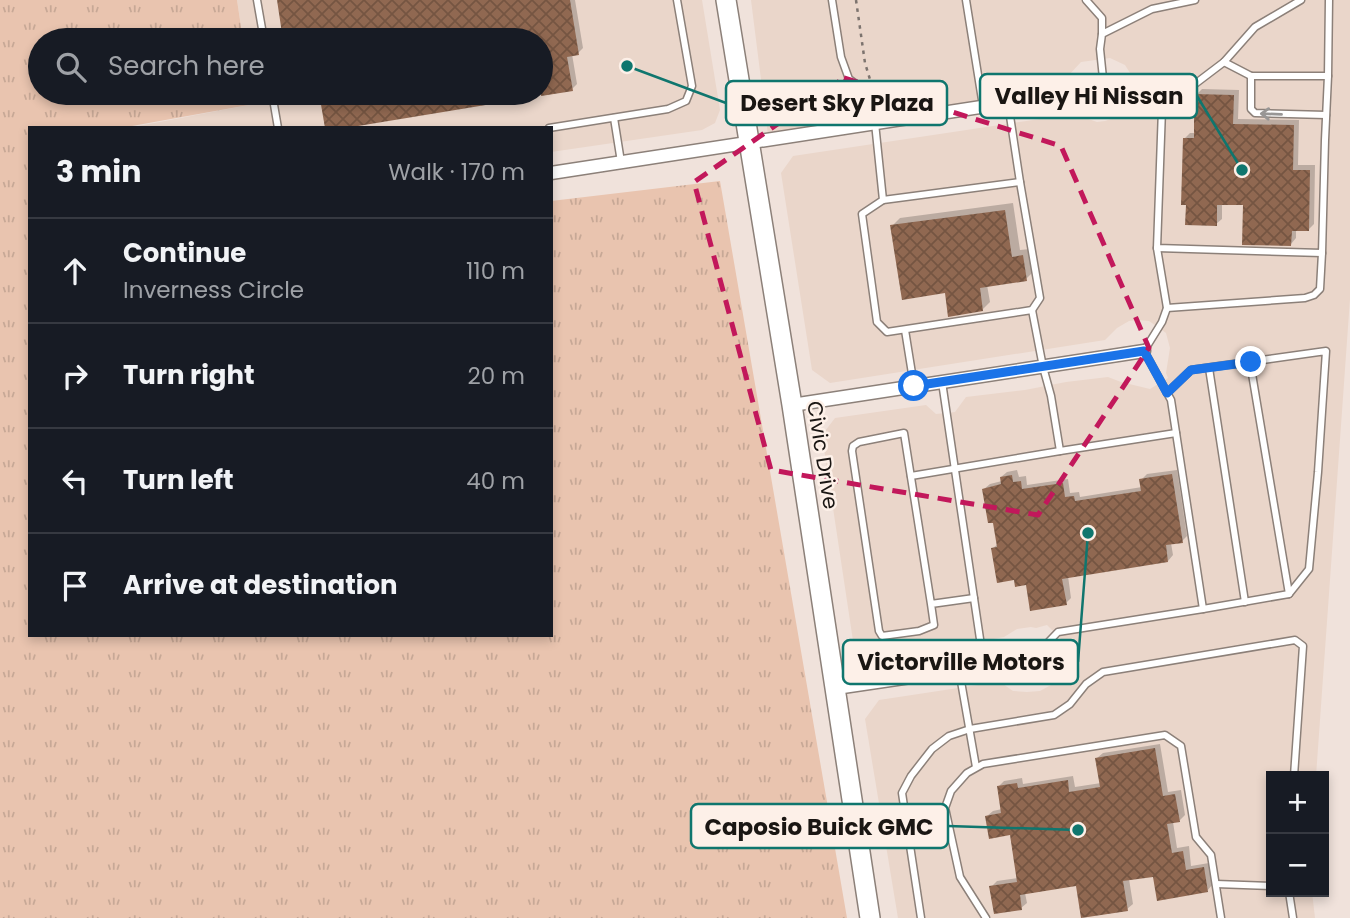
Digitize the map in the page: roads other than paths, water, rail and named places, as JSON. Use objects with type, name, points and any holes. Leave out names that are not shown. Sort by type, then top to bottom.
[{"type":"street","name":"Civic Drive","points":[[726,0],[792,405],[870,918]]},
{"type":"street","points":[[553,173],[1104,88]]},
{"type":"street","points":[[792,405],[1144,351]]},
{"type":"street","points":[[836,688],[1031,659]]},
{"type":"lane","points":[[257,0],[262,28]]},
{"type":"lane","points":[[553,128],[668,109],[686,101],[692,86],[677,0]]},
{"type":"lane","points":[[832,0],[841,57],[849,79],[860,87],[871,124],[883,201]]},
{"type":"lane","points":[[966,0],[983,106]]},
{"type":"lane","points":[[1086,0],[1102,18],[1100,49],[1104,88],[1135,104],[1162,109],[1224,62],[1255,27],[1301,0]]},
{"type":"lane","points":[[1152,9],[1162,0]]},
{"type":"lane","points":[[1102,34],[1152,9],[1195,0]]},
{"type":"lane","points":[[1167,308],[1306,298],[1321,289],[1329,0]]},
{"type":"lane","points":[[1224,62],[1251,76],[1328,76]]},
{"type":"lane","points":[[1251,76],[1251,109],[1255,113],[1326,115]]},
{"type":"lane","points":[[849,79],[843,89],[849,127]]},
{"type":"lane","points":[[1009,103],[1040,299],[1032,310],[887,332],[877,322],[862,214],[883,201],[1020,181]]},
{"type":"lane","points":[[274,105],[278,126]]},
{"type":"lane","points":[[1162,109],[1157,248],[1167,308],[1162,322],[1144,351],[1171,400],[1203,609]]},
{"type":"lane","points":[[614,118],[621,162]]},
{"type":"lane","points":[[1157,248],[1322,253]]},
{"type":"lane","points":[[1032,310],[1060,450]]},
{"type":"lane","points":[[905,330],[914,386]]},
{"type":"lane","points":[[1031,659],[1058,632],[1289,594],[1309,569],[1326,351],[1191,370],[1167,393]]},
{"type":"lane","points":[[1251,362],[1289,594]]},
{"type":"lane","points":[[1209,368],[1245,602]]},
{"type":"lane","points":[[942,382],[984,666]]},
{"type":"lane","points":[[904,433],[932,604],[934,625],[919,631],[882,636],[879,631],[852,451],[853,446],[859,442],[904,433]]},
{"type":"lane","points":[[911,476],[1176,433]]},
{"type":"lane","points":[[932,604],[974,598]]},
{"type":"lane","points":[[921,918],[902,793],[911,776],[932,749],[949,736],[970,729],[1054,715],[1070,704],[1086,684],[1102,672],[1295,640],[1303,646],[1294,771]]},
{"type":"lane","points":[[959,670],[976,767]]},
{"type":"lane","points":[[986,918],[960,877],[945,808],[950,791],[967,773],[983,764],[1165,736],[1181,746],[1196,836],[1211,855],[1221,918]]},
{"type":"lane","points":[[1216,884],[1266,886]]},
{"type":"lane","points":[[1290,897],[1293,918]]},
{"type":"place","name":"Desert Sky Plaza","points":[[627,66]]},
{"type":"place","name":"Valley Hi Nissan","points":[[1242,170]]},
{"type":"place","name":"Victorville Motors","points":[[1088,533]]},
{"type":"place","name":"Caposio Buick GMC","points":[[1078,830]]}]
